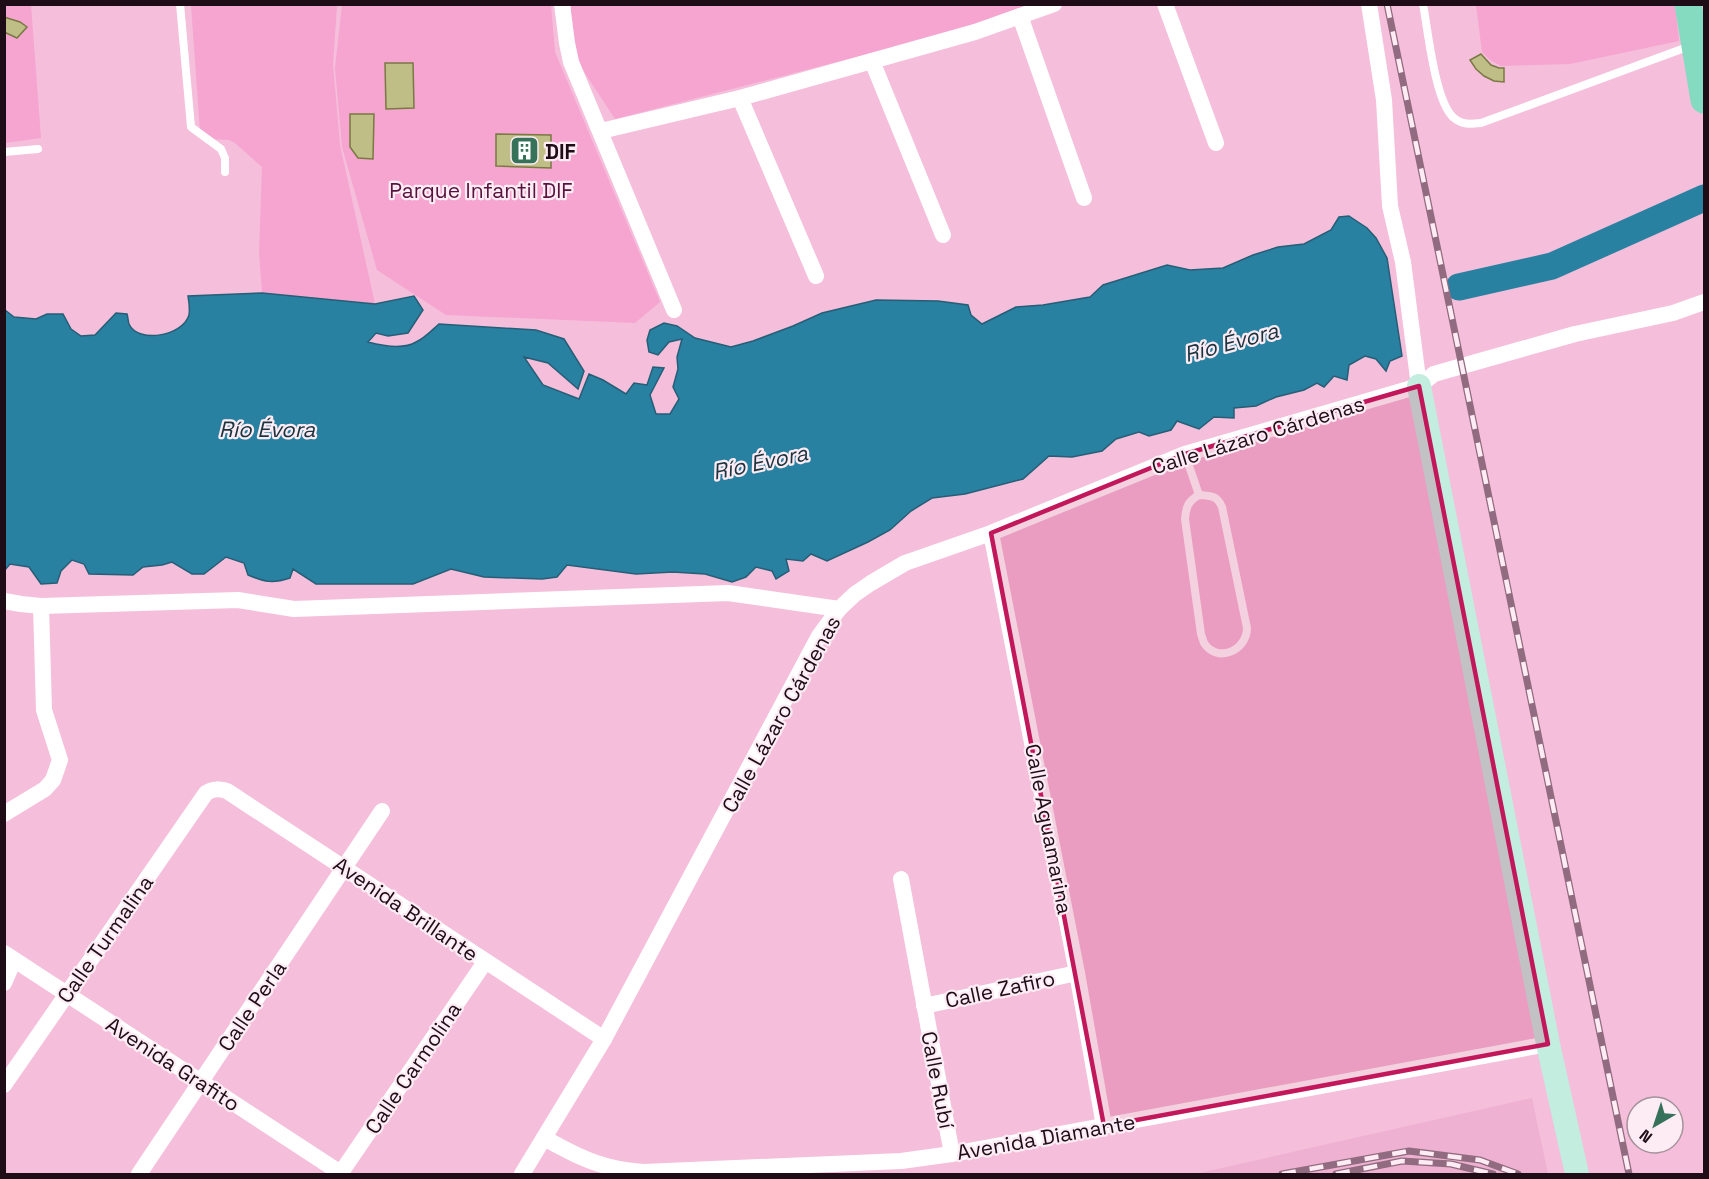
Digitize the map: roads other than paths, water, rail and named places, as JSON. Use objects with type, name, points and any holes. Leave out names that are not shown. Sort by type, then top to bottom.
[{"type":"main road","points":[[1688,4],[1704,100]]},
{"type":"street","points":[[562,4],[571,62],[674,310]]},
{"type":"street","points":[[601,131],[740,98],[872,61],[975,32],[1054,4]]},
{"type":"street","points":[[1165,4],[1216,143]]},
{"type":"street","points":[[1369,4],[1384,100],[1390,206],[1402,262],[1419,386],[1548,1044],[1577,1174]]},
{"type":"street","points":[[1020,16],[1084,198]]},
{"type":"street","points":[[872,61],[943,235]]},
{"type":"street","points":[[740,98],[816,276]]},
{"type":"street","name":"Calle Lázaro Cárdenas","points":[[522,1174],[604,1040],[819,636],[839,609],[871,583],[905,563],[991,533],[1185,454],[1419,386],[1434,374],[1575,334],[1673,313],[1704,302]]},
{"type":"street","name":"Calle Aguamarina","points":[[991,533],[1077,973],[1104,1126]]},
{"type":"street","points":[[4,601],[41,606],[238,600],[281,607],[308,608],[728,592],[839,609]]},
{"type":"street","points":[[4,814],[45,789],[53,780],[60,760],[44,710],[41,606]]},
{"type":"street","name":"Avenida Brillante","points":[[206,793],[219,789],[227,791],[604,1040]]},
{"type":"street","name":"Calle Turmalina","points":[[4,1085],[206,793]]},
{"type":"street","name":"Calle Perla","points":[[139,1174],[382,811]]},
{"type":"street","name":"Calle Rubí","points":[[901,879],[952,1154]]},
{"type":"street","points":[[4,983],[9,957]]},
{"type":"street","name":"Avenida Grafito","points":[[9,957],[341,1174]]},
{"type":"street","name":"Calle Carmolina","points":[[341,1174],[485,962]]},
{"type":"street","name":"Calle Zafiro","points":[[924,1006],[1077,973]]},
{"type":"street","name":"Avenida Diamante","points":[[544,1138],[597,1163],[644,1173],[891,1161],[952,1154],[1548,1044]]},
{"type":"lane","points":[[180,4],[191,128],[220,149],[225,158],[225,172]]},
{"type":"lane","points":[[1423,4],[1439,93],[1447,111],[1461,123],[1481,123],[1704,41]]},
{"type":"lane","points":[[4,152],[38,149]]},
{"type":"lane","points":[[1185,454],[1199,495]]},
{"type":"lane","points":[[1199,495],[1216,497],[1220,501],[1247,628],[1244,642],[1235,650],[1227,653],[1210,649],[1204,643],[1201,634],[1185,519],[1187,505],[1199,495]]},
{"type":"water","name":"Río Évora","points":[[1349,216],[1367,228],[1376,238],[1387,258],[1402,356],[1390,361],[1386,371],[1376,359],[1365,356],[1349,365],[1347,380],[1334,376],[1324,387],[1317,383],[1304,390],[1276,397],[1256,406],[1234,408],[1234,418],[1214,417],[1199,429],[1177,421],[1171,430],[1149,436],[1139,432],[1116,439],[1102,451],[1072,457],[1049,456],[1023,479],[965,494],[932,498],[911,511],[890,530],[827,561],[811,554],[803,561],[786,559],[789,571],[776,579],[772,571],[756,567],[746,577],[732,582],[705,574],[673,572],[636,574],[567,565],[557,577],[542,579],[484,577],[451,569],[413,584],[316,584],[293,569],[290,578],[273,582],[259,579],[248,575],[244,563],[226,557],[204,574],[192,574],[172,562],[143,567],[133,575],[89,574],[84,564],[72,560],[61,571],[57,583],[41,584],[29,567],[10,564],[5,570],[5,310],[14,317],[36,319],[47,314],[63,314],[71,329],[81,336],[95,335],[116,313],[127,314],[129,324],[134,330],[141,334],[160,335],[178,328],[185,322],[189,315],[188,296],[262,293],[375,304],[414,296],[423,310],[408,333],[388,336],[376,333],[368,342],[386,346],[405,346],[422,338],[439,324],[536,330],[564,339],[584,371],[578,389],[548,363],[524,357],[543,385],[579,399],[589,374],[626,394],[634,383],[647,385],[653,367],[664,368],[650,395],[656,414],[670,414],[679,399],[673,387],[682,339],[669,342],[658,355],[649,352],[647,340],[650,330],[664,323],[677,326],[695,338],[731,347],[753,341],[822,313],[876,300],[938,301],[968,305],[971,315],[982,324],[1016,307],[1090,297],[1103,285],[1167,265],[1190,270],[1223,268],[1278,247],[1304,244],[1331,230],[1339,217]]},
{"type":"waterway","name":"Río Évora","points":[[1459,287],[1552,266],[1704,198]]},
{"type":"railway","points":[[1387,4],[1629,1174]]},
{"type":"railway","points":[[1282,1174],[1409,1151],[1480,1160],[1518,1174]]},
{"type":"railway","points":[[1336,1174],[1402,1161],[1451,1164],[1493,1174]]},
{"type":"place","name":"DIF","points":[[524,151]]},
{"type":"park label","name":"Parque Infantil DIF","points":[[481,190]]}]
